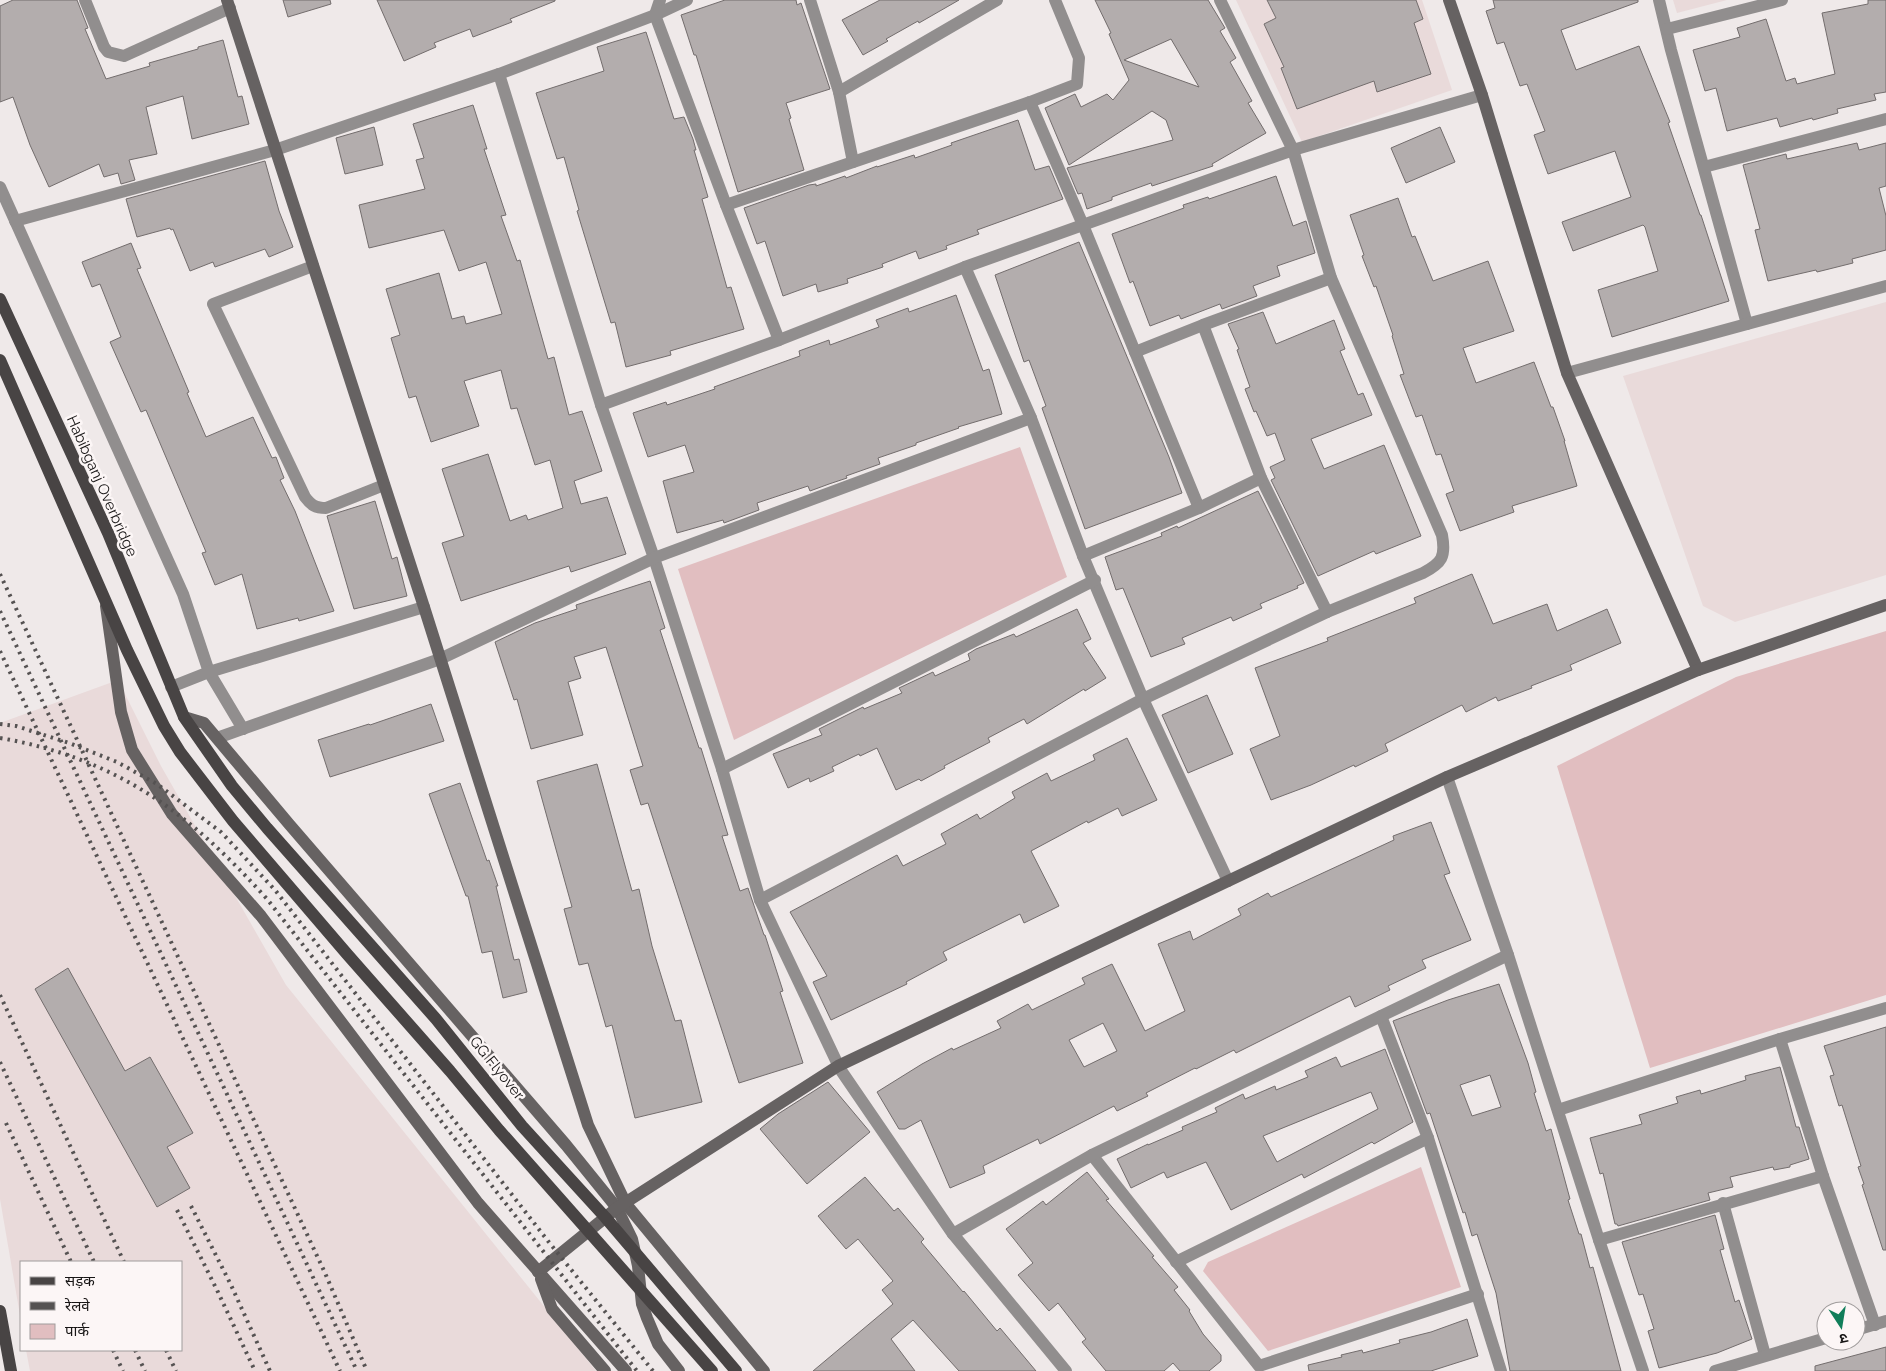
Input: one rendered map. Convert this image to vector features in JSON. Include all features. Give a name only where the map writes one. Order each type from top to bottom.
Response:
[{"type":"main road","name":"Habibganj Overbridge","points":[[0,300],[108,534],[184,717]]},
{"type":"main road","points":[[0,360],[137,672],[164,726],[180,752],[233,821],[505,1137],[712,1371]]},
{"type":"main road","name":"GG Flyover","points":[[184,717],[232,786],[267,828],[436,1019],[522,1126],[605,1217],[736,1371]]},
{"type":"main road","points":[[0,1311],[10,1371]]},
{"type":"street","points":[[85,0],[104,47],[108,52],[124,56],[228,4],[424,607],[588,1125],[621,1206],[632,1239],[646,1318],[658,1344],[679,1371]]},
{"type":"street","points":[[660,0],[655,15],[779,340]]},
{"type":"street","points":[[16,221],[276,150],[499,74],[655,15],[687,0]]},
{"type":"street","points":[[810,0],[839,92],[853,162]]},
{"type":"street","points":[[839,92],[996,0]]},
{"type":"street","points":[[726,205],[1030,102],[1077,84],[1079,58],[1055,0]]},
{"type":"street","points":[[760,900],[1143,699],[1327,612],[1434,568],[1443,557],[1442,535],[1331,278],[1293,150],[1220,0]]},
{"type":"street","points":[[1449,0],[1482,95],[1567,373],[1698,670]]},
{"type":"street","points":[[1659,0],[1747,324]]},
{"type":"street","points":[[1667,29],[1782,0]]},
{"type":"street","points":[[499,74],[601,405],[654,558],[722,768],[760,900],[838,1066],[953,1234],[1066,1371]]},
{"type":"street","points":[[601,405],[779,340],[965,267],[1293,150],[1482,95]]},
{"type":"street","points":[[1030,102],[1136,352],[1199,508]]},
{"type":"street","points":[[1704,167],[1886,119]]},
{"type":"street","points":[[0,187],[183,594],[209,672],[243,728]]},
{"type":"street","points":[[313,266],[213,304],[305,497],[311,505],[318,508],[326,508],[384,485]]},
{"type":"street","points":[[965,267],[1032,418],[1083,556],[1143,699],[1228,881]]},
{"type":"street","points":[[1136,352],[1331,278]]},
{"type":"street","points":[[1567,373],[1886,286]]},
{"type":"street","points":[[1203,325],[1261,478],[1327,612]]},
{"type":"street","points":[[217,738],[440,659],[654,558],[1032,418]]},
{"type":"street","points":[[1083,556],[1199,508],[1261,478]]},
{"type":"street","points":[[722,768],[1094,580]]},
{"type":"street","points":[[104,599],[120,712],[132,750],[172,814],[261,916],[478,1203],[626,1371]]},
{"type":"street","points":[[538,1272],[621,1206],[838,1066],[1447,777],[1698,670],[1886,605]]},
{"type":"street","points":[[171,687],[209,672],[424,607]]},
{"type":"street","points":[[184,717],[204,723],[566,1145],[764,1371]]},
{"type":"street","points":[[1447,777],[1508,955],[1643,1371]]},
{"type":"street","points":[[953,1234],[1092,1155],[1508,955]]},
{"type":"street","points":[[1558,1110],[1780,1039],[1886,1008]]},
{"type":"street","points":[[1381,1016],[1428,1138],[1501,1371]]},
{"type":"street","points":[[1780,1039],[1823,1176],[1880,1323],[1866,1327]]},
{"type":"street","points":[[1176,1262],[1428,1138]]},
{"type":"street","points":[[1092,1155],[1259,1366],[1478,1294]]},
{"type":"street","points":[[1599,1240],[1723,1203],[1823,1176]]},
{"type":"street","points":[[1723,1203],[1765,1355]]},
{"type":"street","points":[[538,1272],[552,1309],[605,1371]]},
{"type":"street","points":[[1716,1371],[1816,1341]]},
{"type":"shaded area","points":[[1236,0],[1422,0],[1452,90],[1302,142]]},
{"type":"shaded area","points":[[1673,0],[1727,0],[1677,13]]},
{"type":"shaded area","points":[[1886,302],[1886,575],[1735,622],[1703,606],[1623,376]]},
{"type":"shaded area","points":[[118,680],[161,766],[286,985],[596,1371],[30,1371],[26,1351],[182,1351],[182,1261],[20,1261],[20,1315],[0,1199],[0,723]]},
{"type":"green space","points":[[1020,447],[1067,577],[734,740],[678,569]]},
{"type":"green space","points":[[1886,631],[1886,995],[1650,1068],[1557,766],[1736,677]]},
{"type":"green space","points":[[1421,1167],[1461,1287],[1268,1351],[1203,1271],[1208,1262]]},
{"type":"building","points":[[13,0],[77,0],[88,28],[85,29],[106,79],[150,66],[149,63],[223,40],[238,97],[242,96],[249,124],[192,139],[183,96],[146,107],[157,154],[129,160],[135,180],[121,184],[118,173],[104,177],[99,164],[49,187],[30,145],[13,97],[0,102],[0,6]]},
{"type":"building","points":[[283,0],[330,0],[331,4],[288,17]]},
{"type":"building","points":[[377,0],[555,1],[510,19],[512,22],[473,37],[470,29],[434,43],[436,47],[404,61]]},
{"type":"building","points":[[725,0],[796,0],[797,5],[801,3],[830,89],[786,103],[804,170],[738,192],[696,55],[694,55],[681,15]]},
{"type":"building","points":[[880,0],[959,0],[886,39],[888,41],[863,55],[842,20]]},
{"type":"building","points":[[1095,0],[1208,0],[1225,28],[1220,31],[1236,58],[1230,62],[1252,101],[1248,103],[1266,133],[1212,164],[1213,166],[1152,186],[1151,183],[1112,197],[1112,200],[1087,209],[1082,193],[1078,194],[1067,168],[1173,140],[1166,120],[1152,111],[1069,165],[1045,108],[1075,94],[1081,107],[1107,94],[1113,100],[1129,80],[1109,34],[1111,33]],"holes":[[[1171,39],[1199,87],[1124,60]]]},
{"type":"building","points":[[1267,0],[1416,0],[1423,19],[1414,23],[1431,74],[1377,92],[1374,81],[1297,109],[1281,68],[1284,67],[1264,24],[1276,18]]},
{"type":"building","points":[[1493,0],[1638,0],[1638,2],[1561,30],[1576,70],[1639,46],[1670,122],[1668,123],[1729,301],[1612,337],[1598,290],[1658,271],[1645,227],[1643,225],[1573,251],[1562,222],[1631,197],[1615,151],[1548,174],[1534,135],[1545,131],[1527,84],[1520,86],[1504,42],[1497,44],[1486,11],[1495,8]]},
{"type":"building","points":[[1868,0],[1886,0],[1886,92],[1874,94],[1876,100],[1837,109],[1838,113],[1813,120],[1812,118],[1780,127],[1777,118],[1727,131],[1716,88],[1705,91],[1693,50],[1740,37],[1737,28],[1766,19],[1786,81],[1795,78],[1797,84],[1835,74],[1822,13],[1868,4]]},
{"type":"building","points":[[646,32],[674,119],[684,117],[693,139],[696,150],[694,150],[708,197],[702,199],[727,288],[731,287],[744,329],[670,351],[671,355],[626,367],[615,322],[611,323],[577,211],[579,210],[564,157],[557,159],[536,93],[604,71],[597,47]]},
{"type":"building","points":[[473,105],[487,149],[484,149],[506,215],[501,216],[517,261],[520,260],[548,359],[554,357],[569,415],[582,411],[602,471],[574,481],[581,504],[607,497],[626,554],[571,572],[569,566],[461,601],[442,543],[464,536],[442,469],[488,454],[510,521],[526,515],[528,520],[563,508],[550,460],[535,465],[517,408],[511,409],[501,370],[464,381],[479,426],[431,442],[416,396],[409,398],[391,338],[400,335],[386,289],[439,273],[452,319],[464,316],[466,324],[502,314],[486,262],[459,271],[444,230],[369,248],[359,205],[425,189],[416,160],[424,158],[413,124]]},
{"type":"building","points":[[1018,120],[1035,170],[1049,166],[1063,199],[977,230],[979,234],[946,246],[947,249],[919,259],[916,251],[882,264],[883,267],[847,279],[848,283],[818,292],[816,284],[783,296],[765,241],[757,244],[744,208],[809,185],[816,184],[816,186],[845,176],[846,178],[914,155],[915,158],[952,145],[951,143]]},
{"type":"building","points":[[374,127],[383,165],[345,174],[336,138]]},
{"type":"building","points":[[1440,127],[1455,162],[1406,183],[1391,148]]},
{"type":"building","points":[[1857,143],[1859,150],[1886,143],[1886,186],[1879,188],[1886,216],[1886,250],[1852,259],[1853,263],[1768,281],[1755,230],[1760,229],[1743,165],[1786,154],[1787,159]]},
{"type":"building","points":[[265,161],[279,211],[293,247],[269,257],[265,249],[215,267],[213,262],[190,271],[173,229],[171,230],[170,228],[137,237],[126,199]]},
{"type":"building","points":[[1276,176],[1293,226],[1306,221],[1315,253],[1277,266],[1280,276],[1253,286],[1257,296],[1222,309],[1220,304],[1181,319],[1179,315],[1150,326],[1133,281],[1130,283],[1112,234],[1184,208],[1183,205],[1208,197],[1209,199]]},
{"type":"building","points":[[1398,198],[1412,237],[1415,236],[1433,281],[1488,261],[1514,331],[1463,348],[1476,383],[1534,362],[1565,441],[1577,486],[1512,506],[1514,512],[1460,531],[1446,494],[1454,491],[1441,454],[1436,455],[1422,415],[1416,417],[1400,375],[1404,374],[1393,335],[1376,286],[1374,287],[1362,256],[1364,255],[1350,215]]},
{"type":"building","points":[[1079,242],[1169,457],[1182,493],[1085,529],[1042,408],[1046,406],[1029,360],[1024,362],[995,275]]},
{"type":"building","points":[[131,243],[141,268],[137,269],[206,437],[253,417],[272,458],[276,457],[284,478],[280,480],[295,511],[334,611],[299,621],[298,618],[257,629],[242,574],[215,585],[202,553],[206,552],[146,410],[141,412],[110,342],[121,337],[100,284],[92,287],[82,262]]},
{"type":"building","points":[[956,295],[983,371],[989,369],[1002,414],[958,427],[916,443],[916,445],[878,458],[880,464],[846,476],[847,478],[810,491],[808,486],[757,503],[759,510],[724,523],[723,520],[677,533],[663,481],[694,472],[685,445],[648,457],[633,413],[666,402],[667,405],[715,389],[714,387],[800,356],[799,351],[829,340],[830,345],[879,327],[876,320],[908,308],[909,312]]},
{"type":"building","points":[[1263,312],[1276,344],[1334,320],[1345,349],[1340,351],[1358,395],[1363,393],[1372,415],[1311,439],[1324,469],[1384,445],[1421,536],[1376,554],[1374,551],[1318,576],[1271,480],[1275,478],[1270,467],[1285,460],[1275,433],[1267,436],[1256,411],[1254,412],[1245,389],[1250,387],[1237,350],[1239,349],[1228,324]]},
{"type":"building","points":[[1258,491],[1304,583],[1297,586],[1298,588],[1260,604],[1262,608],[1233,621],[1231,617],[1182,638],[1185,644],[1151,657],[1123,588],[1116,590],[1105,557],[1162,536],[1161,533],[1177,526],[1178,528]]},
{"type":"building","points":[[375,501],[392,559],[397,557],[407,596],[354,609],[327,516]]},
{"type":"building","points":[[1472,574],[1493,624],[1547,604],[1557,631],[1607,609],[1621,643],[1570,665],[1572,670],[1531,686],[1532,688],[1498,701],[1496,697],[1466,712],[1462,705],[1385,744],[1388,751],[1355,767],[1354,765],[1311,785],[1271,800],[1250,749],[1280,736],[1255,668],[1328,641],[1327,638],[1416,603],[1414,598]]},
{"type":"building","points":[[650,581],[665,628],[660,630],[699,748],[701,748],[728,835],[722,836],[740,891],[748,888],[765,935],[783,991],[780,992],[803,1063],[739,1083],[648,803],[641,805],[630,770],[643,766],[606,647],[574,657],[581,678],[568,682],[583,735],[531,749],[517,699],[514,700],[495,642],[535,623],[577,609],[576,605]]},
{"type":"building","points":[[1077,609],[1091,639],[1083,643],[1106,678],[1085,691],[1084,689],[1027,724],[1024,719],[988,738],[990,742],[944,766],[945,768],[921,781],[919,779],[896,790],[877,748],[832,767],[834,771],[810,782],[809,778],[788,788],[773,754],[822,735],[819,729],[863,707],[864,709],[902,693],[899,688],[933,672],[935,676],[970,660],[968,654],[976,649],[1014,634],[1016,637]]},
{"type":"building","points":[[1207,695],[1233,754],[1188,773],[1162,715]]},
{"type":"building","points":[[431,704],[444,741],[330,777],[318,740]]},
{"type":"building","points":[[1127,738],[1157,800],[1122,816],[1118,808],[1088,823],[1087,821],[1031,851],[1059,906],[1024,923],[1020,914],[943,952],[947,960],[906,982],[907,984],[831,1020],[813,982],[827,976],[790,912],[897,855],[903,866],[946,844],[941,834],[977,814],[980,819],[1015,798],[1012,792],[1047,773],[1051,781],[1095,760],[1093,755]]},
{"type":"building","points":[[597,764],[632,891],[639,889],[652,946],[675,1021],[681,1020],[702,1102],[635,1118],[612,1025],[606,1027],[588,963],[579,965],[564,909],[572,907],[537,781]]},
{"type":"building","points":[[460,783],[487,861],[489,860],[498,886],[496,886],[514,960],[519,959],[527,992],[503,998],[492,951],[482,953],[468,896],[466,896],[429,794]]},
{"type":"building","points":[[1431,822],[1450,873],[1444,875],[1471,940],[1422,960],[1426,968],[1388,986],[1390,990],[1355,1007],[1350,996],[1236,1053],[1234,1050],[1195,1068],[1146,1093],[1148,1096],[1117,1111],[1114,1106],[1040,1144],[1038,1139],[983,1166],[985,1173],[950,1188],[921,1120],[905,1129],[899,1129],[877,1092],[952,1048],[953,1050],[1001,1028],[997,1021],[1028,1004],[1032,1010],[1085,984],[1082,978],[1112,964],[1145,1031],[1185,1011],[1158,944],[1190,931],[1193,940],[1241,915],[1238,909],[1268,893],[1271,897],[1394,840],[1393,836]],"holes":[[[1103,1023],[1117,1051],[1084,1067],[1069,1040]]]},
{"type":"building","points":[[68,968],[125,1071],[150,1057],[193,1133],[167,1147],[190,1188],[157,1207],[35,989]]},
{"type":"building","points":[[1499,984],[1528,1063],[1536,1092],[1534,1093],[1546,1131],[1551,1129],[1570,1199],[1568,1200],[1579,1234],[1581,1234],[1590,1268],[1593,1267],[1621,1371],[1510,1371],[1496,1293],[1477,1234],[1472,1236],[1430,1113],[1427,1114],[1393,1021],[1448,1000]],"holes":[[[1490,1075],[1501,1107],[1472,1116],[1460,1085]]]},
{"type":"building","points":[[1886,1027],[1886,1250],[1883,1250],[1862,1185],[1864,1184],[1858,1167],[1861,1166],[1842,1105],[1839,1106],[1830,1076],[1834,1075],[1824,1046]]},
{"type":"building","points":[[1385,1049],[1413,1122],[1374,1144],[1372,1142],[1304,1178],[1302,1174],[1231,1210],[1206,1162],[1167,1178],[1164,1172],[1131,1188],[1117,1159],[1183,1130],[1182,1127],[1217,1112],[1215,1108],[1243,1094],[1245,1099],[1275,1086],[1276,1090],[1308,1077],[1305,1071],[1336,1057],[1341,1067]],"holes":[[[1371,1092],[1378,1109],[1277,1162],[1263,1136]]]},
{"type":"building","points":[[1780,1067],[1796,1127],[1799,1127],[1809,1159],[1790,1165],[1790,1167],[1774,1170],[1773,1167],[1730,1177],[1733,1187],[1708,1193],[1710,1200],[1618,1226],[1615,1224],[1603,1173],[1600,1174],[1590,1138],[1642,1124],[1639,1115],[1678,1103],[1676,1097],[1700,1090],[1701,1094],[1746,1080],[1745,1076]]},
{"type":"building","points":[[828,1082],[870,1132],[807,1184],[760,1129],[778,1114]]},
{"type":"building","points":[[1087,1172],[1109,1199],[1106,1200],[1178,1287],[1174,1290],[1190,1310],[1203,1334],[1221,1355],[1221,1361],[1209,1371],[1180,1371],[1173,1363],[1164,1371],[1106,1371],[1082,1342],[1086,1339],[1058,1303],[1049,1311],[1018,1275],[1033,1263],[1006,1229],[1043,1201],[1046,1205]]},
{"type":"building","points":[[865,1177],[894,1211],[898,1208],[924,1239],[921,1242],[963,1292],[997,1331],[1000,1328],[1036,1371],[959,1371],[913,1320],[891,1339],[915,1371],[813,1371],[893,1304],[882,1290],[893,1281],[858,1239],[846,1249],[818,1216]]},
{"type":"building","points":[[1715,1215],[1724,1249],[1720,1250],[1735,1302],[1739,1300],[1752,1339],[1717,1353],[1659,1368],[1648,1331],[1654,1329],[1643,1294],[1639,1295],[1622,1242]]},
{"type":"building","points":[[1467,1319],[1478,1356],[1431,1371],[1309,1371],[1308,1365],[1342,1357],[1341,1355],[1362,1350],[1363,1353],[1400,1343],[1399,1340],[1431,1332]]},
{"type":"building","points":[[1886,1347],[1886,1371],[1815,1371],[1815,1366]]},
{"type":"railway","points":[[0,574],[325,1273],[367,1371]]},
{"type":"railway","points":[[0,611],[357,1371]]},
{"type":"railway","points":[[0,651],[340,1371]]},
{"type":"railway","points":[[0,724],[16,726],[69,743],[117,762],[157,784],[221,832],[275,890],[548,1241],[653,1371]]},
{"type":"railway","points":[[0,738],[42,747],[80,759],[115,775],[148,794],[179,816],[209,840],[238,868],[267,899],[637,1371]]},
{"type":"railway","points":[[0,995],[124,1261]]},
{"type":"railway","points":[[0,1062],[94,1261]]},
{"type":"railway","points":[[6,1123],[71,1261]]},
{"type":"railway","points":[[191,1206],[231,1285],[270,1371]]},
{"type":"railway","points":[[177,1210],[255,1371]]},
{"type":"railway","points":[[113,1351],[123,1371]]},
{"type":"railway","points":[[135,1351],[145,1371]]},
{"type":"railway","points":[[166,1351],[176,1371]]}]
